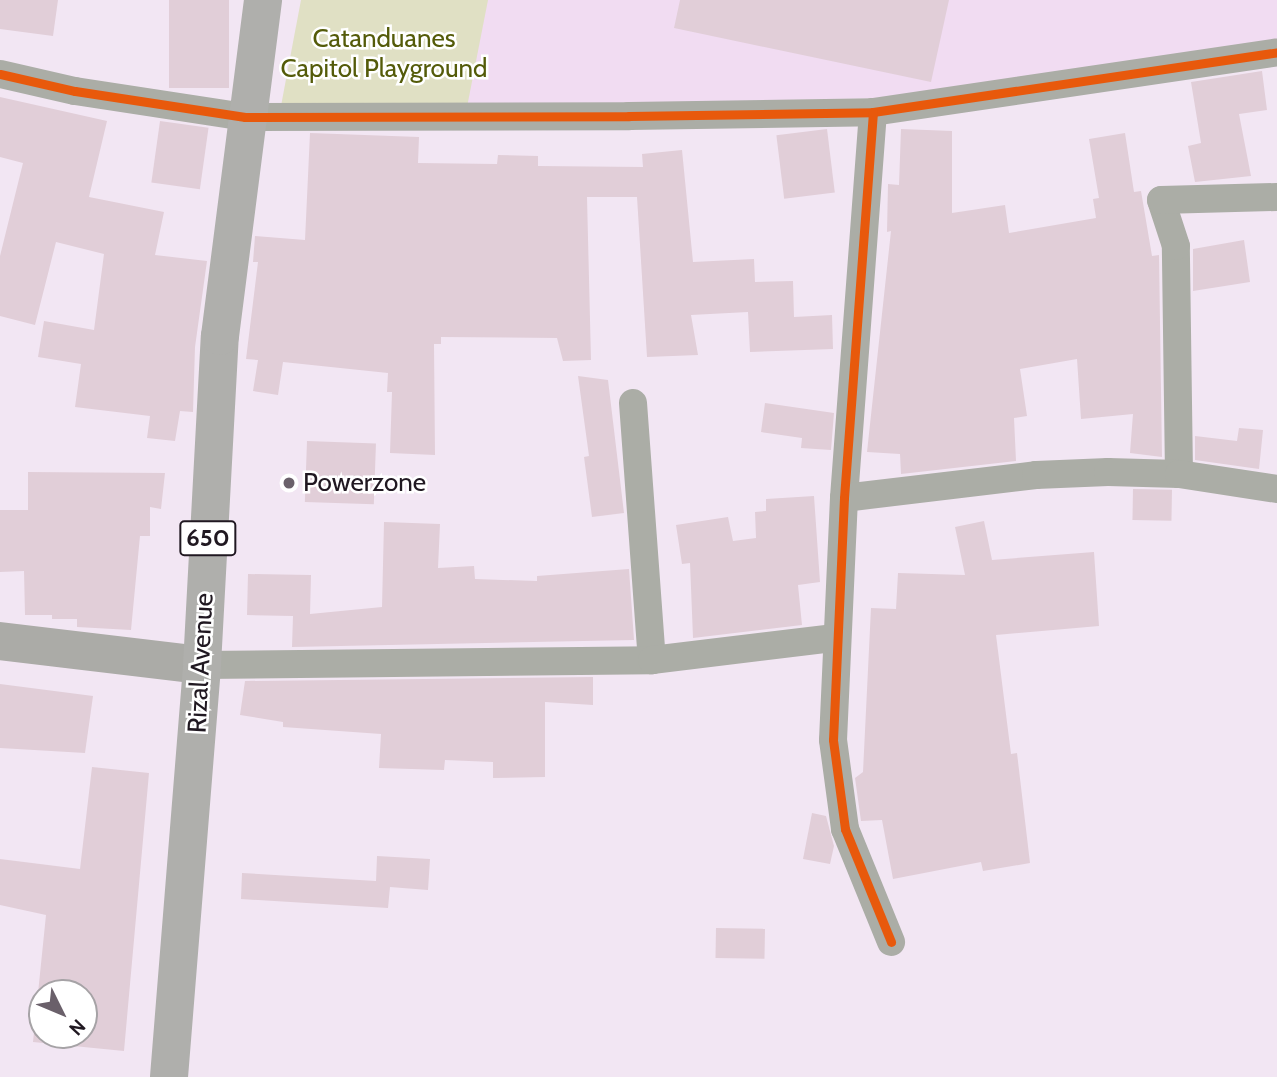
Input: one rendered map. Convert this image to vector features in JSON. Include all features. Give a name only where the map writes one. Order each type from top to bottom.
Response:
[{"type":"main road","name":"Rizal Avenue","points":[[169,1077],[202,665],[220,336],[245,117],[263,0]]},
{"type":"street","points":[[0,74],[75,91],[245,117],[873,112],[1277,52]]},
{"type":"street","points":[[873,112],[835,638],[836,786],[845,830],[891,942]]},
{"type":"street","points":[[1179,474],[1177,246],[1161,200],[1277,197]]},
{"type":"street","points":[[633,403],[652,660]]},
{"type":"street","points":[[844,498],[1036,475],[1179,474],[1277,489]]},
{"type":"street","points":[[0,641],[202,665],[652,660],[835,638]]},
{"type":"shaded area","points":[[301,0],[1277,0],[1277,41],[877,98],[467,107]]},
{"type":"green space","name":"Catanduanes Capitol Playground","points":[[301,0],[488,0],[467,107],[281,106]]},
{"type":"building","points":[[0,0],[58,0],[53,36],[0,29]]},
{"type":"building","points":[[169,0],[229,0],[229,88],[169,88]]},
{"type":"building","points":[[680,0],[949,0],[931,82],[674,28]]},
{"type":"building","points":[[1262,71],[1267,110],[1239,114],[1251,176],[1195,182],[1188,146],[1201,143],[1191,82]]},
{"type":"building","points":[[0,97],[107,121],[89,197],[164,212],[155,255],[207,261],[195,347],[193,412],[180,411],[175,441],[147,438],[150,416],[75,407],[81,364],[38,357],[44,321],[94,330],[104,254],[56,242],[35,325],[0,316],[0,256],[23,163],[0,157]]},
{"type":"building","points":[[160,121],[209,128],[200,189],[151,182]]},
{"type":"building","points":[[827,129],[835,193],[784,199],[776,135]]},
{"type":"building","points":[[901,129],[952,131],[952,213],[1005,205],[1009,233],[1096,218],[1093,199],[1099,198],[1089,139],[1125,133],[1134,192],[1141,191],[1152,256],[1159,255],[1162,457],[1130,453],[1133,414],[1081,419],[1077,359],[1020,369],[1027,416],[1014,418],[1016,461],[901,474],[900,454],[867,452],[891,231],[887,232],[888,184],[899,185]]},
{"type":"building","points":[[310,133],[419,137],[418,163],[497,164],[498,155],[538,156],[538,166],[643,167],[642,154],[682,150],[693,262],[754,259],[755,282],[793,281],[794,317],[832,315],[833,349],[750,352],[748,312],[691,315],[698,355],[647,357],[637,197],[587,197],[591,360],[563,361],[557,338],[441,337],[441,344],[434,344],[435,455],[390,453],[392,392],[387,392],[388,373],[283,362],[278,395],[253,391],[258,360],[246,359],[258,262],[253,262],[255,236],[305,240]]},
{"type":"building","points":[[1244,240],[1250,282],[1193,291],[1193,249]]},
{"type":"building","points":[[578,376],[608,380],[624,513],[592,517],[584,457],[589,456]]},
{"type":"building","points":[[765,403],[834,413],[831,450],[801,448],[802,438],[761,432]]},
{"type":"building","points":[[1239,428],[1263,430],[1259,469],[1195,460],[1195,436],[1237,441]]},
{"type":"building","points":[[307,441],[376,443],[374,504],[305,502]]},
{"type":"building","points":[[28,472],[165,473],[161,509],[150,507],[150,536],[140,536],[131,630],[77,627],[77,619],[25,615],[24,571],[0,572],[0,510],[28,510]]},
{"type":"building","points":[[1133,489],[1172,490],[1171,521],[1132,520]]},
{"type":"building","points":[[814,496],[820,582],[798,585],[802,625],[693,638],[690,563],[682,564],[676,525],[728,517],[733,541],[756,538],[755,512],[766,511],[766,499]]},
{"type":"building","points":[[984,521],[992,560],[1094,552],[1099,626],[996,635],[1011,754],[1017,753],[1030,863],[983,871],[981,862],[893,879],[882,820],[861,821],[855,778],[863,772],[871,608],[896,609],[898,573],[965,575],[955,527]]},
{"type":"building","points":[[384,522],[440,524],[438,568],[474,566],[475,579],[537,581],[537,576],[629,569],[634,640],[292,647],[293,616],[247,615],[248,574],[311,575],[310,614],[382,607]]},
{"type":"building","points":[[593,677],[593,705],[545,702],[545,777],[493,778],[493,762],[445,760],[444,770],[379,768],[381,734],[283,727],[283,722],[240,715],[245,681]]},
{"type":"building","points":[[0,684],[93,696],[85,753],[0,748]]},
{"type":"building","points":[[92,767],[149,773],[124,1051],[98,1048],[98,979],[39,979],[46,915],[0,905],[0,859],[80,869]]},
{"type":"building","points":[[812,813],[826,816],[834,846],[830,864],[803,859]]},
{"type":"building","points":[[377,856],[430,859],[428,890],[390,887],[388,908],[241,899],[242,873],[376,881]]},
{"type":"building","points":[[716,928],[765,929],[764,959],[715,958]]},
{"type":"cycle path","points":[[0,74],[75,91],[245,117],[873,112],[1277,52]]},
{"type":"cycle path","points":[[873,112],[844,498],[833,740],[845,829],[891,942]]},
{"type":"place","name":"Powerzone","points":[[289,483]]}]
